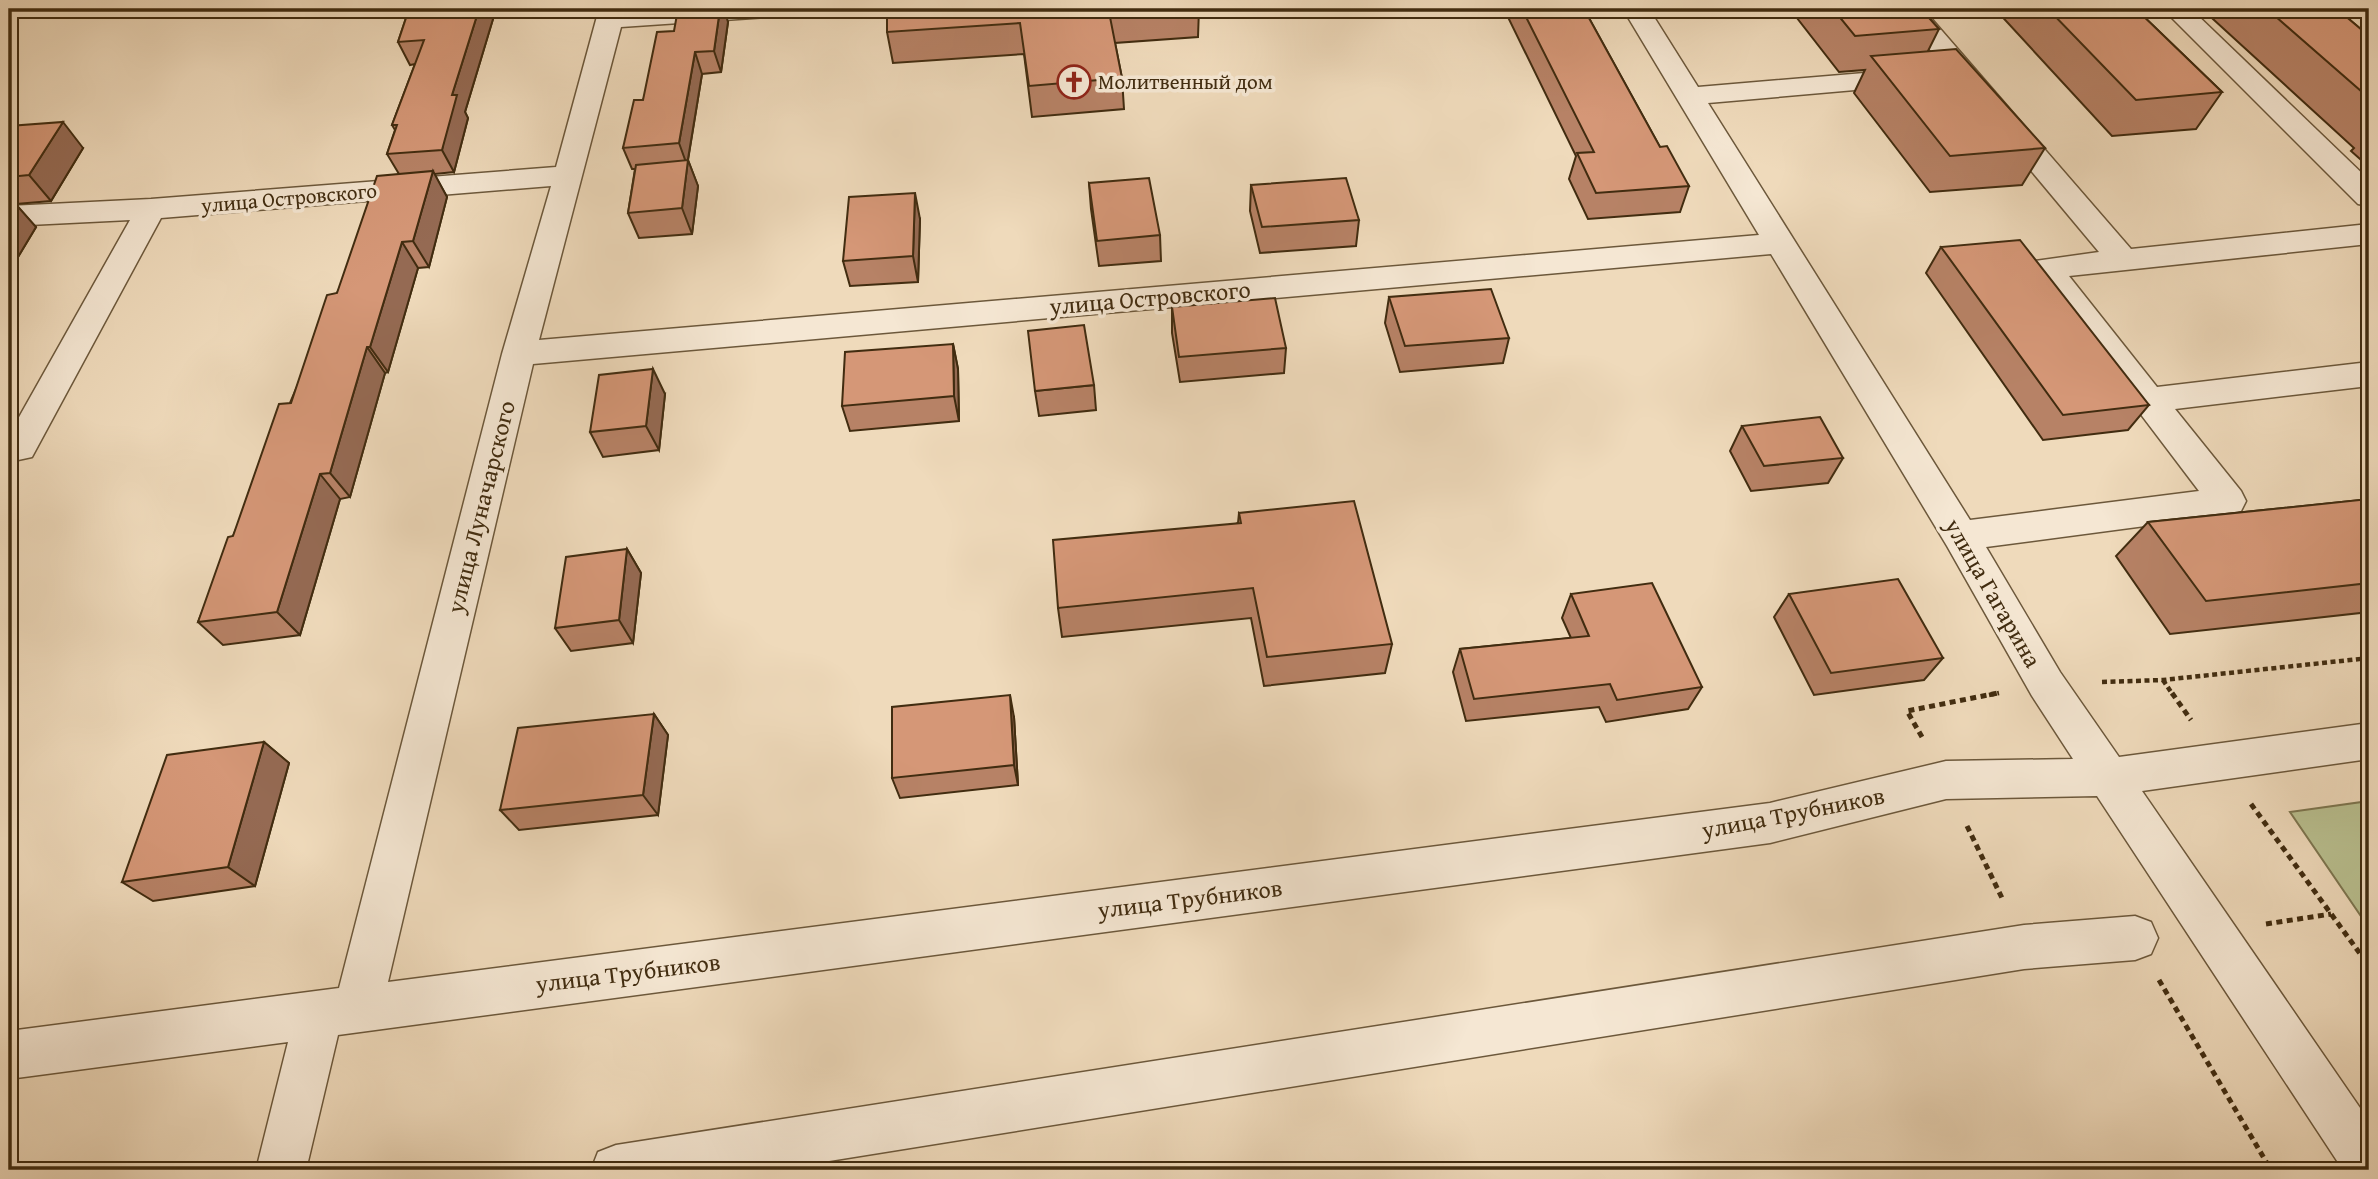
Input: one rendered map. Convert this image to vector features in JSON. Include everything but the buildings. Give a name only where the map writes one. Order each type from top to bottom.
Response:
[{"type":"street","points":[[611,14],[769,9]]},
{"type":"street","name":"улица Гагарина","points":[[1636,9],[1960,536],[2046,684],[2369,1165]]},
{"type":"street","points":[[1909,9],[2123,260]]},
{"type":"street","points":[[2176,9],[2369,197]]},
{"type":"street","name":"улица Луначарского","points":[[281,1170],[338,1011],[611,14]]},
{"type":"street","points":[[1690,96],[1963,72]]},
{"type":"street","name":"улица Островского","points":[[9,216],[150,209],[569,175]]},
{"type":"street","points":[[14,449],[150,209]]},
{"type":"street","points":[[1960,536],[2228,500],[2046,268],[2369,234]]},
{"type":"street","name":"улица Островского","points":[[519,354],[1781,243]]},
{"type":"street","points":[[2147,400],[2369,374]]},
{"type":"street","name":"улица Трубников","points":[[9,1055],[1770,822],[1946,780],[2109,777],[2369,741]]},
{"type":"street","points":[[616,1170],[2011,949],[2135,938]]},
{"type":"path","points":[[2163,680],[2369,658]]},
{"type":"path","points":[[2331,914],[2369,965]]},
{"type":"path","points":[[2135,938],[2271,1170]]},
{"type":"green space","points":[[2369,801],[2369,928],[2290,812]]},
{"type":"place","name":"Молитвенный дом","points":[[1074,82]]}]
